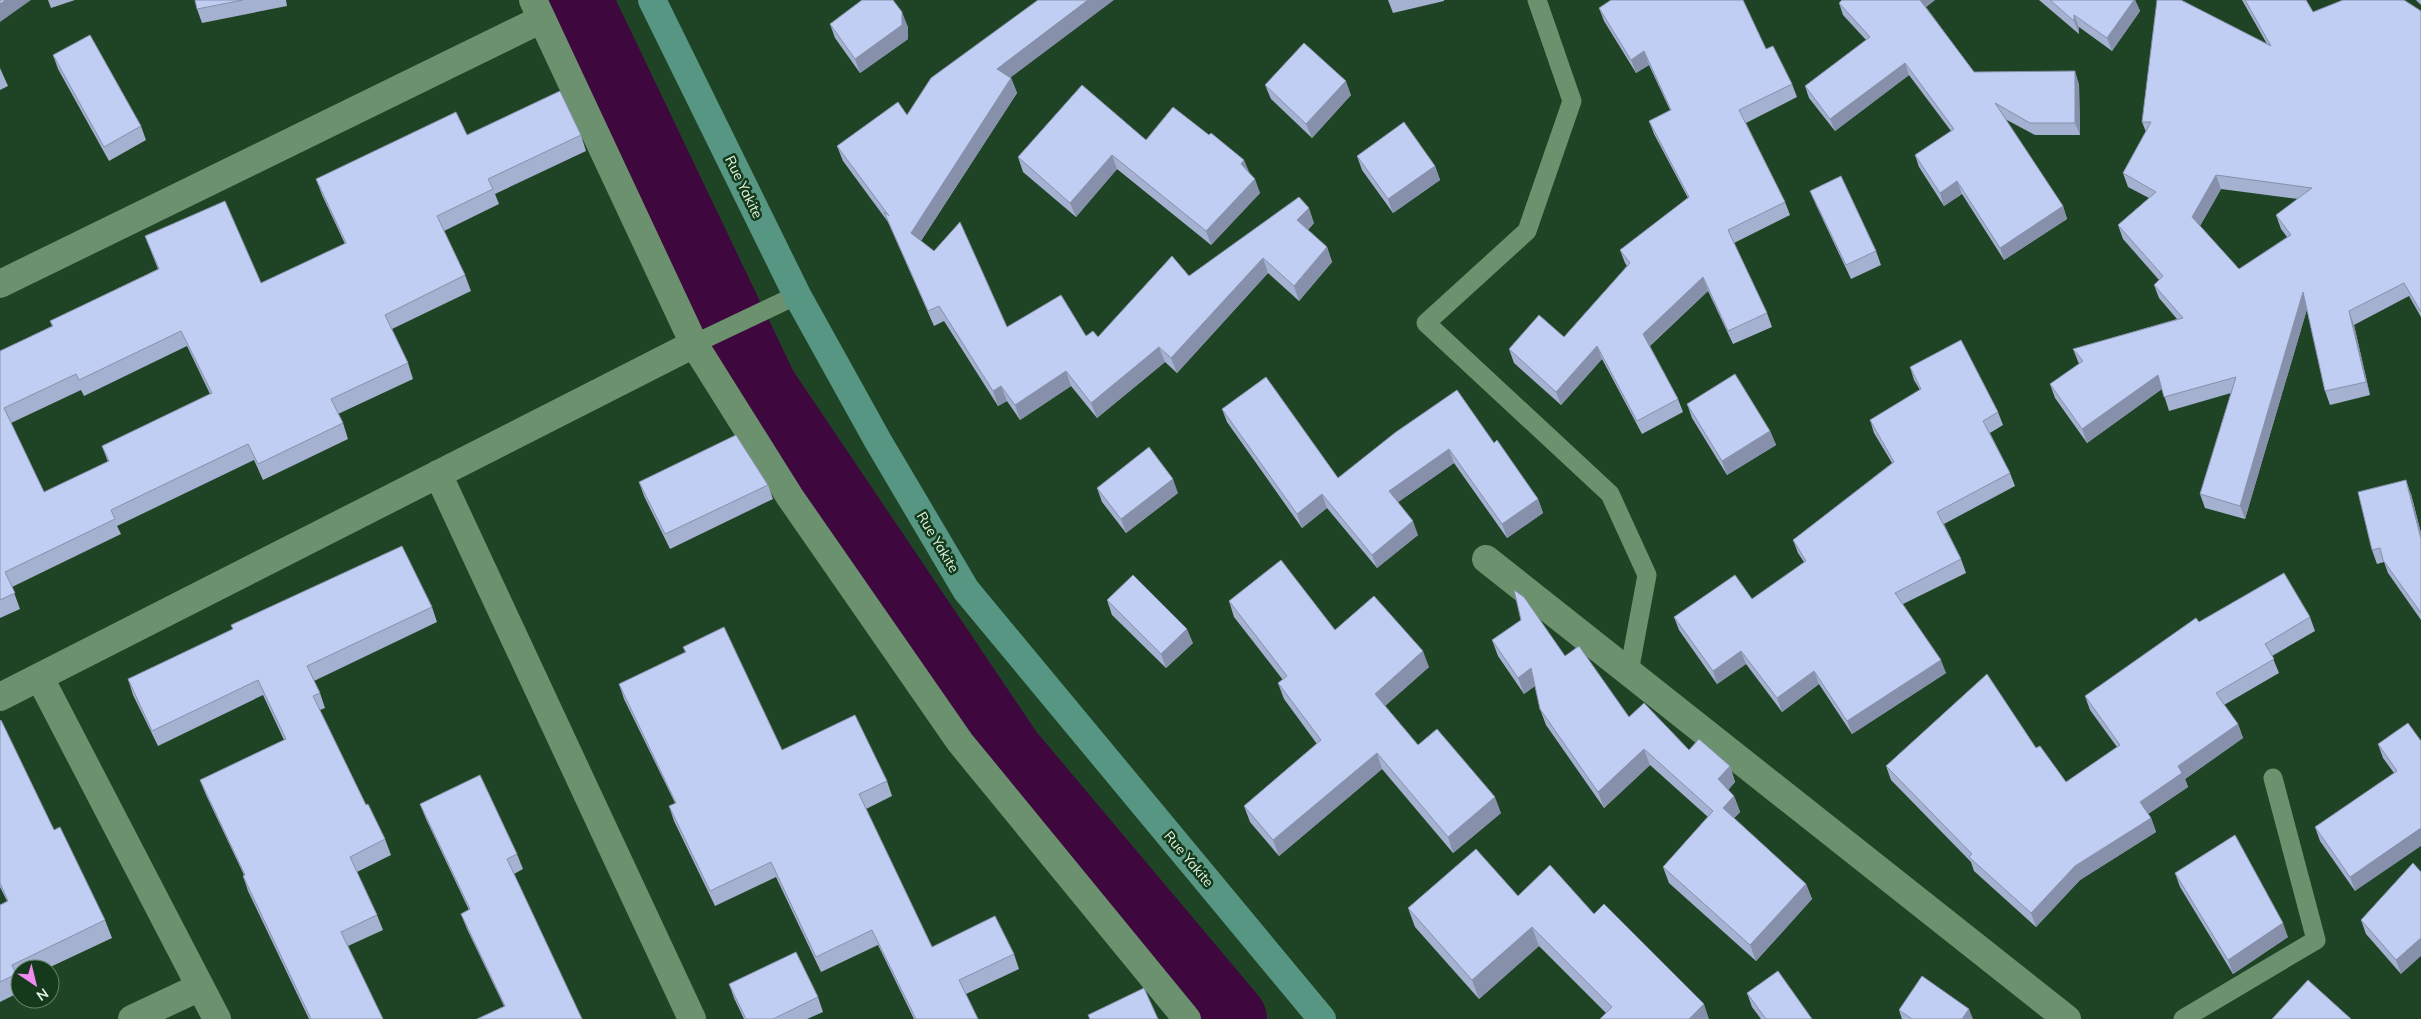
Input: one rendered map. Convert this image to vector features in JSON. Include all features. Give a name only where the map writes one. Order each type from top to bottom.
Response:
[{"type":"main road","name":"Rue Yakite","points":[[652,0],[797,295],[878,441],[966,590],[1322,1019]]},
{"type":"street","points":[[0,284],[538,10],[706,338],[790,497],[960,742],[1188,1019]]},
{"type":"street","points":[[0,697],[706,338]]},
{"type":"street","points":[[438,474],[692,1019]]},
{"type":"street","points":[[1486,559],[2067,1019]]},
{"type":"street","points":[[40,678],[217,1019]]},
{"type":"street","points":[[132,1019],[200,986]]},
{"type":"lane","points":[[1537,0],[1572,101],[1527,231],[1426,323],[1610,494],[1646,575],[1629,672]]},
{"type":"lane","points":[[706,338],[797,295]]},
{"type":"lane","points":[[2183,1019],[2316,940],[2273,778]]},
{"type":"building","points":[[195,0],[243,0],[197,9]]},
{"type":"building","points":[[862,0],[893,0],[902,12],[902,25],[855,59],[830,24]]},
{"type":"building","points":[[1038,0],[1088,0],[997,69],[1011,78],[911,233],[934,251],[960,222],[1007,327],[1061,295],[1086,336],[1093,331],[1098,337],[1172,256],[1189,276],[1299,197],[1309,208],[1297,220],[1327,247],[1294,286],[1263,258],[1171,358],[1159,347],[1091,403],[1066,371],[1015,405],[1001,386],[993,391],[939,306],[928,311],[884,212],[889,216],[837,146],[898,102],[907,115],[931,78]]},
{"type":"building","points":[[1611,0],[1743,0],[1766,49],[1773,46],[1792,84],[1739,110],[1785,202],[1728,230],[1767,313],[1728,331],[1703,277],[1643,334],[1678,399],[1637,421],[1597,346],[1556,392],[1509,349],[1539,315],[1564,337],[1630,263],[1620,250],[1689,197],[1649,121],[1671,110],[1644,51],[1631,60],[1599,8]]},
{"type":"building","points":[[1842,0],[1920,0],[1974,72],[2075,71],[2075,123],[2030,123],[1995,103],[2063,206],[2000,248],[1957,181],[1940,193],[1915,155],[1954,129],[1905,63],[1830,119],[1805,86],[1870,37],[1839,3]]},
{"type":"building","points":[[2050,0],[2134,0],[2107,38],[2074,15],[2074,21]]},
{"type":"building","points":[[2157,0],[2181,0],[2271,46],[2245,0],[2306,0],[2313,12],[2343,0],[2404,0],[2421,11],[2421,312],[2404,283],[2349,311],[2366,382],[2325,391],[2303,292],[2240,506],[2200,494],[2236,377],[2164,397],[2158,375],[2082,429],[2050,384],[2083,361],[2073,349],[2183,318],[2154,285],[2163,276],[2118,225],[2156,192],[2123,173],[2151,122],[2142,122]],"holes":[[[2216,175],[2312,188],[2276,215],[2291,235],[2239,269],[2192,217]]]},
{"type":"building","points":[[90,35],[141,126],[104,147],[53,55]]},
{"type":"building","points":[[1304,43],[1346,81],[1306,124],[1265,85]]},
{"type":"building","points":[[1082,85],[1146,140],[1173,107],[1209,135],[1211,133],[1244,160],[1241,164],[1255,179],[1206,231],[1112,155],[1070,203],[1018,157]]},
{"type":"building","points":[[560,91],[581,135],[488,179],[493,189],[437,216],[465,275],[385,315],[408,363],[331,399],[343,423],[258,464],[248,444],[111,510],[115,519],[5,572],[15,593],[0,600],[0,351],[53,326],[50,321],[159,269],[145,236],[225,201],[261,283],[346,243],[316,179],[456,112],[467,135]],"holes":[[[181,331],[212,393],[102,446],[109,461],[44,492],[4,408],[76,374],[79,380]]]},
{"type":"building","points":[[1404,122],[1435,166],[1388,199],[1357,156]]},
{"type":"building","points":[[1841,176],[1876,251],[1846,265],[1810,191]]},
{"type":"building","points":[[1961,340],[1998,412],[1983,421],[2010,473],[1937,512],[1961,559],[1895,593],[1941,660],[1847,721],[1814,671],[1777,698],[1741,651],[1713,671],[1674,617],[1735,575],[1752,599],[1806,561],[1793,540],[1894,462],[1870,420],[1921,389],[1910,367]]},
{"type":"building","points":[[1735,374],[1770,431],[1722,461],[1687,404]]},
{"type":"building","points":[[1266,377],[1338,478],[1396,432],[1457,390],[1494,443],[1497,440],[1538,499],[1502,524],[1449,449],[1389,491],[1413,521],[1372,555],[1322,494],[1297,514],[1222,409]]},
{"type":"building","points":[[736,435],[768,485],[665,534],[639,482]]},
{"type":"building","points":[[1149,447],[1173,479],[1121,519],[1097,488]]},
{"type":"building","points":[[2406,480],[2421,539],[2421,613],[2383,560],[2380,548],[2372,550],[2358,492]]},
{"type":"building","points":[[402,546],[432,607],[307,666],[320,693],[313,696],[366,805],[368,804],[385,839],[350,857],[377,915],[341,932],[383,1019],[311,1019],[200,780],[286,739],[258,680],[152,731],[128,679],[233,629],[231,625]]},
{"type":"building","points":[[1281,560],[1335,630],[1374,596],[1423,651],[1375,694],[1418,745],[1437,729],[1495,797],[1448,837],[1377,753],[1273,840],[1244,806],[1321,740],[1278,683],[1287,676],[1229,601]]},
{"type":"building","points":[[2284,573],[2310,617],[2265,644],[2274,659],[2216,693],[2238,724],[2178,766],[2182,773],[2140,802],[2151,818],[2075,866],[2031,913],[1969,857],[1972,854],[1886,766],[1987,674],[2036,748],[2040,746],[2066,782],[2120,745],[2085,696],[2196,618],[2199,622]]},
{"type":"building","points":[[1133,575],[1187,629],[1161,654],[1107,600]]},
{"type":"building","points":[[1514,590],[1524,597],[1565,656],[1579,646],[1629,717],[1644,703],[1689,750],[1699,739],[1730,766],[1718,779],[1734,796],[1723,808],[1806,884],[1750,945],[1663,867],[1713,811],[1644,749],[1598,792],[1540,709],[1531,668],[1518,678],[1492,640],[1521,620]]},
{"type":"building","points":[[724,627],[782,750],[855,715],[887,781],[859,794],[932,947],[995,916],[1014,954],[959,980],[978,1019],[916,1019],[872,930],[816,957],[771,862],[710,891],[669,806],[676,803],[619,684],[686,652],[683,647]]},
{"type":"building","points":[[0,721],[54,830],[60,827],[105,920],[24,959],[10,959],[10,977],[0,982],[0,905],[8,901],[0,883]]},
{"type":"building","points":[[2408,723],[2421,741],[2421,828],[2350,877],[2315,827],[2397,771],[2378,744]]},
{"type":"building","points":[[480,775],[517,854],[507,859],[582,1019],[477,1019],[505,1006],[461,914],[470,909],[420,804]]},
{"type":"building","points":[[2235,835],[2283,923],[2228,960],[2175,873]]},
{"type":"building","points":[[1476,849],[1518,896],[1550,865],[1594,914],[1604,904],[1704,1004],[1689,1019],[1600,1019],[1612,1007],[1532,927],[1472,980],[1408,908]]},
{"type":"building","points":[[2413,863],[2421,872],[2421,938],[2396,960],[2361,920]]},
{"type":"building","points":[[796,952],[818,997],[773,1019],[746,1019],[729,984]]},
{"type":"building","points":[[1778,971],[1812,1019],[1766,1019],[1747,993]]},
{"type":"building","points":[[1922,976],[1969,1009],[1962,1019],[1912,1019],[1899,1010]]},
{"type":"building","points":[[2308,980],[2351,1019],[2272,1019]]},
{"type":"building","points":[[1144,988],[1158,1019],[1090,1019],[1088,1015]]},
{"type":"waterway","points":[[576,0],[762,389],[1008,754],[1231,1019]]}]
